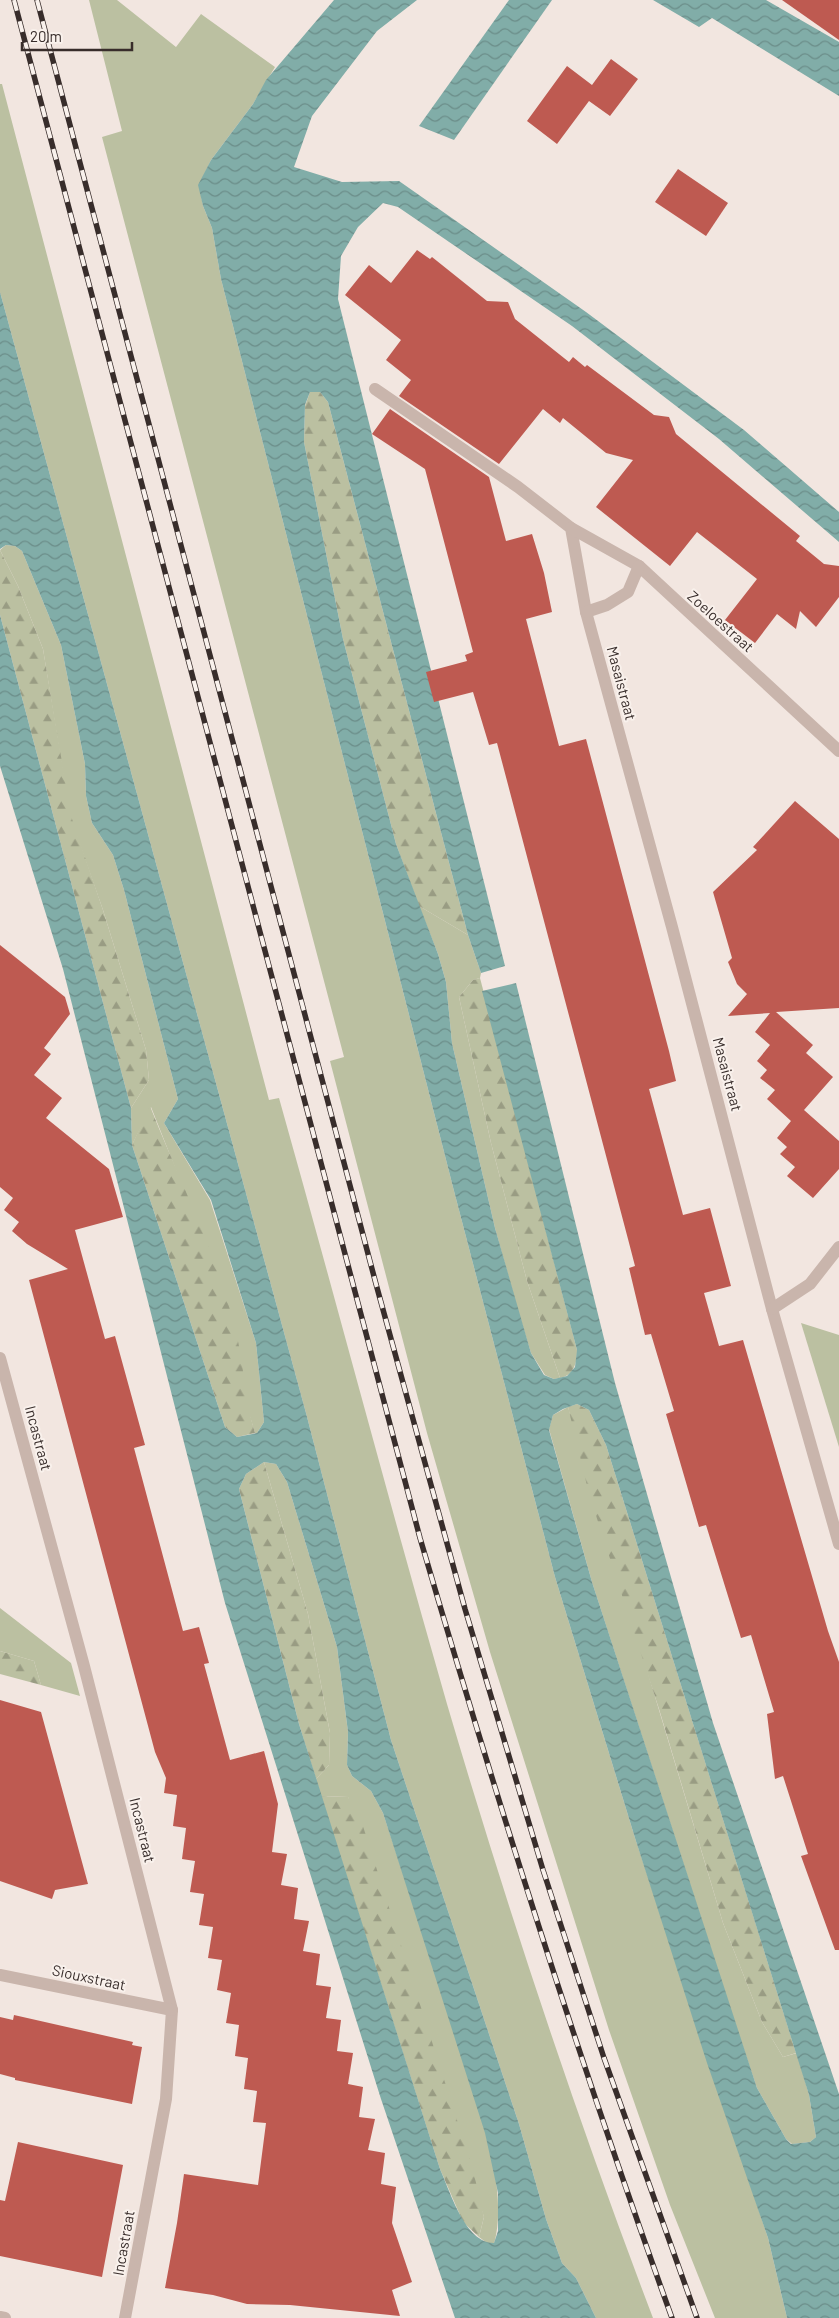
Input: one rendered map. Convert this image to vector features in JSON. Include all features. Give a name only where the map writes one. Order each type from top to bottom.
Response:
[{"type":"street","points":[[375,389],[518,487],[571,528]]},
{"type":"street","name":"Zoeloestraat","points":[[571,528],[639,566],[839,751]]},
{"type":"street","name":"Masaistraat","points":[[571,528],[586,612],[672,927],[772,1309],[839,1544]]},
{"type":"street","points":[[586,612],[607,605],[628,592],[639,566]]},
{"type":"street","points":[[772,1309],[810,1284],[839,1248]]},
{"type":"street","name":"Incastraat","points":[[0,1358],[84,1666],[172,2010],[166,2099],[126,2318]]},
{"type":"street","name":"Siouxstraat","points":[[0,1975],[172,2010]]},
{"type":"street","points":[[0,2317],[5,2318]]},
{"type":"green space","points":[[89,0],[117,0],[176,47],[201,14],[275,67],[253,104],[211,160],[199,185],[203,206],[212,228],[221,279],[454,1191],[555,1577],[635,1838],[768,2238],[787,2318],[715,2318],[670,2205],[609,2030],[490,1652],[427,1433],[330,1061],[344,1057],[102,137],[122,131]]},
{"type":"green space","points":[[0,84],[2,84],[269,1100],[279,1098],[425,1629],[494,1859],[570,2090],[653,2318],[596,2318],[576,2278],[562,2263],[546,2219],[519,2124],[391,1740],[306,1413],[0,292]]},
{"type":"green space","points":[[310,392],[320,392],[328,402],[468,935],[419,906],[396,844],[343,639],[304,442],[305,406]]},
{"type":"green space","points":[[6,545],[15,546],[22,551],[61,645],[85,764],[86,796],[92,823],[113,855],[124,890],[178,1099],[164,1123],[210,1200],[256,1343],[264,1422],[257,1433],[255,1433],[176,1170],[151,1107],[132,1145],[131,1108],[149,1080],[146,1050],[103,910],[70,816],[43,649],[18,586],[0,550]]},
{"type":"green space","points":[[0,550],[18,586],[43,649],[71,816],[103,910],[146,1050],[149,1080],[131,1108],[0,615]]},
{"type":"green space","points":[[419,906],[468,935],[481,973],[480,978],[473,980],[459,997],[491,1143],[527,1281],[560,1378],[554,1379],[545,1375],[531,1353],[517,1307],[495,1228],[452,1043],[446,982],[438,954]]},
{"type":"green space","points":[[480,978],[577,1350],[574,1368],[569,1374],[560,1378],[527,1281],[491,1143],[459,997],[473,980]]},
{"type":"green space","points":[[150,1106],[206,1241],[226,1296],[240,1351],[248,1406],[255,1433],[237,1437],[225,1427],[132,1145]]},
{"type":"green space","points":[[801,1323],[839,1335],[839,1447]]},
{"type":"green space","points":[[577,1404],[589,1410],[606,1445],[796,2053],[783,2057],[762,2022],[723,1923],[659,1709],[589,1494],[568,1407]]},
{"type":"green space","points":[[568,1407],[723,1923],[762,2022],[783,2057],[797,2053],[809,2095],[816,2137],[810,2142],[792,2144],[786,2139],[757,2088],[733,2017],[592,1582],[549,1429],[553,1415]]},
{"type":"green space","points":[[264,1462],[276,1464],[287,1482],[337,1647],[348,1732],[347,1765],[352,1776],[371,1791],[383,1813],[479,2108],[494,2165],[498,2219],[494,2244],[487,2243],[479,2237],[484,2217],[348,1797],[321,1796],[316,1779],[329,1765],[330,1733],[308,1614]]},
{"type":"green space","points":[[264,1462],[308,1614],[330,1733],[329,1765],[316,1779],[299,1724],[239,1489],[246,1474]]},
{"type":"green space","points":[[0,1608],[71,1663],[80,1696],[41,1685],[34,1661],[0,1651]]},
{"type":"green space","points":[[0,1651],[34,1661],[41,1685],[0,1674]]},
{"type":"green space","points":[[321,1796],[348,1797],[361,1820],[473,2170],[484,2217],[479,2237],[463,2222],[440,2169]]},
{"type":"water","points":[[334,0],[417,0],[377,31],[312,116],[294,167],[342,182],[399,181],[586,312],[744,430],[839,512],[839,542],[719,439],[572,326],[398,207],[383,203],[358,227],[341,256],[338,299],[505,966],[481,973],[468,935],[328,402],[320,392],[310,392],[305,405],[304,442],[343,639],[396,844],[438,954],[446,982],[452,1043],[495,1228],[531,1353],[544,1375],[554,1379],[567,1376],[575,1367],[577,1350],[482,991],[516,983],[615,1383],[713,1723],[839,2094],[839,2318],[787,2318],[768,2238],[707,2063],[635,1838],[555,1577],[454,1191],[221,279],[212,228],[203,206],[198,185],[211,160],[253,104],[266,80]],"holes":[[[577,1404],[589,1410],[606,1445],[809,2095],[816,2137],[810,2142],[791,2144],[786,2139],[757,2088],[592,1582],[549,1430],[553,1415],[563,1409]]]},
{"type":"water","points":[[509,0],[552,0],[454,140],[419,126]]},
{"type":"water","points":[[653,0],[766,0],[839,42],[839,96],[712,18],[699,27]]},
{"type":"water","points":[[0,292],[306,1413],[391,1740],[519,2124],[546,2219],[562,2263],[576,2278],[596,2318],[455,2318],[381,2099],[225,1603],[63,969],[0,766],[0,615],[131,1108],[132,1145],[225,1427],[237,1437],[257,1433],[264,1422],[256,1343],[211,1200],[164,1123],[178,1099],[124,890],[113,855],[92,823],[86,796],[85,764],[61,645],[22,551],[15,546],[6,545],[0,549]],"holes":[[[264,1462],[276,1464],[287,1482],[337,1647],[348,1732],[347,1765],[352,1776],[371,1791],[383,1813],[485,2133],[498,2193],[498,2231],[494,2243],[484,2241],[475,2235],[467,2225],[454,2202],[440,2169],[299,1724],[239,1489],[246,1474]]]},
{"type":"building","points":[[782,0],[839,0],[839,40]]},
{"type":"building","points":[[611,59],[638,79],[610,116],[589,101],[557,144],[527,121],[567,66],[592,85]]},
{"type":"building","points":[[678,169],[728,203],[706,236],[655,202]]},
{"type":"building","points":[[417,250],[430,259],[432,257],[487,301],[508,302],[515,319],[569,362],[573,357],[585,367],[587,365],[654,415],[669,417],[676,434],[800,536],[796,541],[824,564],[839,566],[839,597],[816,627],[800,611],[796,629],[777,614],[755,643],[725,620],[757,579],[697,532],[670,566],[596,507],[633,460],[606,453],[563,418],[560,423],[543,409],[499,464],[399,396],[411,380],[386,360],[401,340],[345,295],[369,265],[391,283]]},
{"type":"building","points":[[390,409],[489,477],[506,541],[532,534],[544,573],[552,612],[526,619],[559,746],[586,739],[676,1081],[649,1089],[683,1215],[710,1208],[731,1286],[704,1293],[719,1346],[743,1340],[828,1631],[839,1662],[839,1950],[835,1950],[801,1856],[808,1854],[783,1776],[775,1779],[767,1714],[774,1712],[751,1635],[741,1638],[706,1525],[699,1527],[666,1414],[674,1411],[651,1334],[645,1335],[629,1268],[635,1266],[497,743],[489,745],[473,692],[434,702],[426,672],[467,661],[465,655],[473,652],[425,469],[372,434]]},
{"type":"building","points":[[795,801],[839,839],[839,1008],[776,1012],[813,1045],[806,1053],[833,1077],[804,1110],[839,1141],[839,1169],[813,1198],[787,1176],[795,1167],[780,1154],[787,1147],[777,1138],[791,1121],[767,1099],[775,1090],[760,1078],[767,1070],[757,1061],[770,1045],[755,1032],[770,1013],[728,1016],[747,994],[737,984],[728,962],[732,958],[713,892],[757,850],[753,847]]},
{"type":"building","points":[[0,945],[65,997],[70,1014],[44,1048],[51,1054],[34,1075],[62,1098],[46,1118],[109,1169],[123,1217],[75,1230],[105,1339],[115,1336],[145,1445],[134,1448],[183,1631],[199,1627],[209,1663],[204,1664],[230,1760],[264,1751],[278,1804],[272,1852],[287,1854],[281,1885],[298,1888],[294,1919],[309,1921],[303,1951],[320,1954],[316,1985],[331,1987],[326,2018],[341,2020],[337,2051],[353,2053],[348,2084],[363,2087],[359,2117],[375,2119],[368,2150],[385,2153],[381,2184],[396,2187],[392,2223],[412,2282],[392,2290],[400,2316],[290,2305],[247,2304],[213,2295],[165,2288],[184,2174],[258,2185],[266,2123],[253,2122],[257,2091],[244,2089],[248,2058],[235,2056],[239,2025],[226,2023],[231,1993],[217,1990],[222,1960],[208,1958],[213,1927],[199,1925],[204,1894],[190,1892],[195,1861],[182,1859],[186,1828],[173,1826],[177,1795],[164,1793],[166,1778],[155,1752],[29,1280],[68,1269],[27,1244],[12,1231],[19,1222],[4,1210],[13,1198],[0,1187]]},
{"type":"building","points":[[0,1700],[41,1712],[88,1884],[55,1890],[52,1899],[0,1881]]},
{"type":"building","points":[[14,2015],[133,2042],[132,2045],[142,2047],[132,2104],[15,2080],[15,2078],[0,2074],[0,2017],[13,2020]]},
{"type":"building","points":[[18,2142],[123,2165],[102,2277],[0,2256],[0,2200],[5,2201]]},
{"type":"railway","points":[[14,0],[420,1538],[540,1930],[604,2125],[672,2318]]},
{"type":"railway","points":[[37,0],[376,1284],[465,1609],[543,1870],[604,2058],[697,2318]]}]
